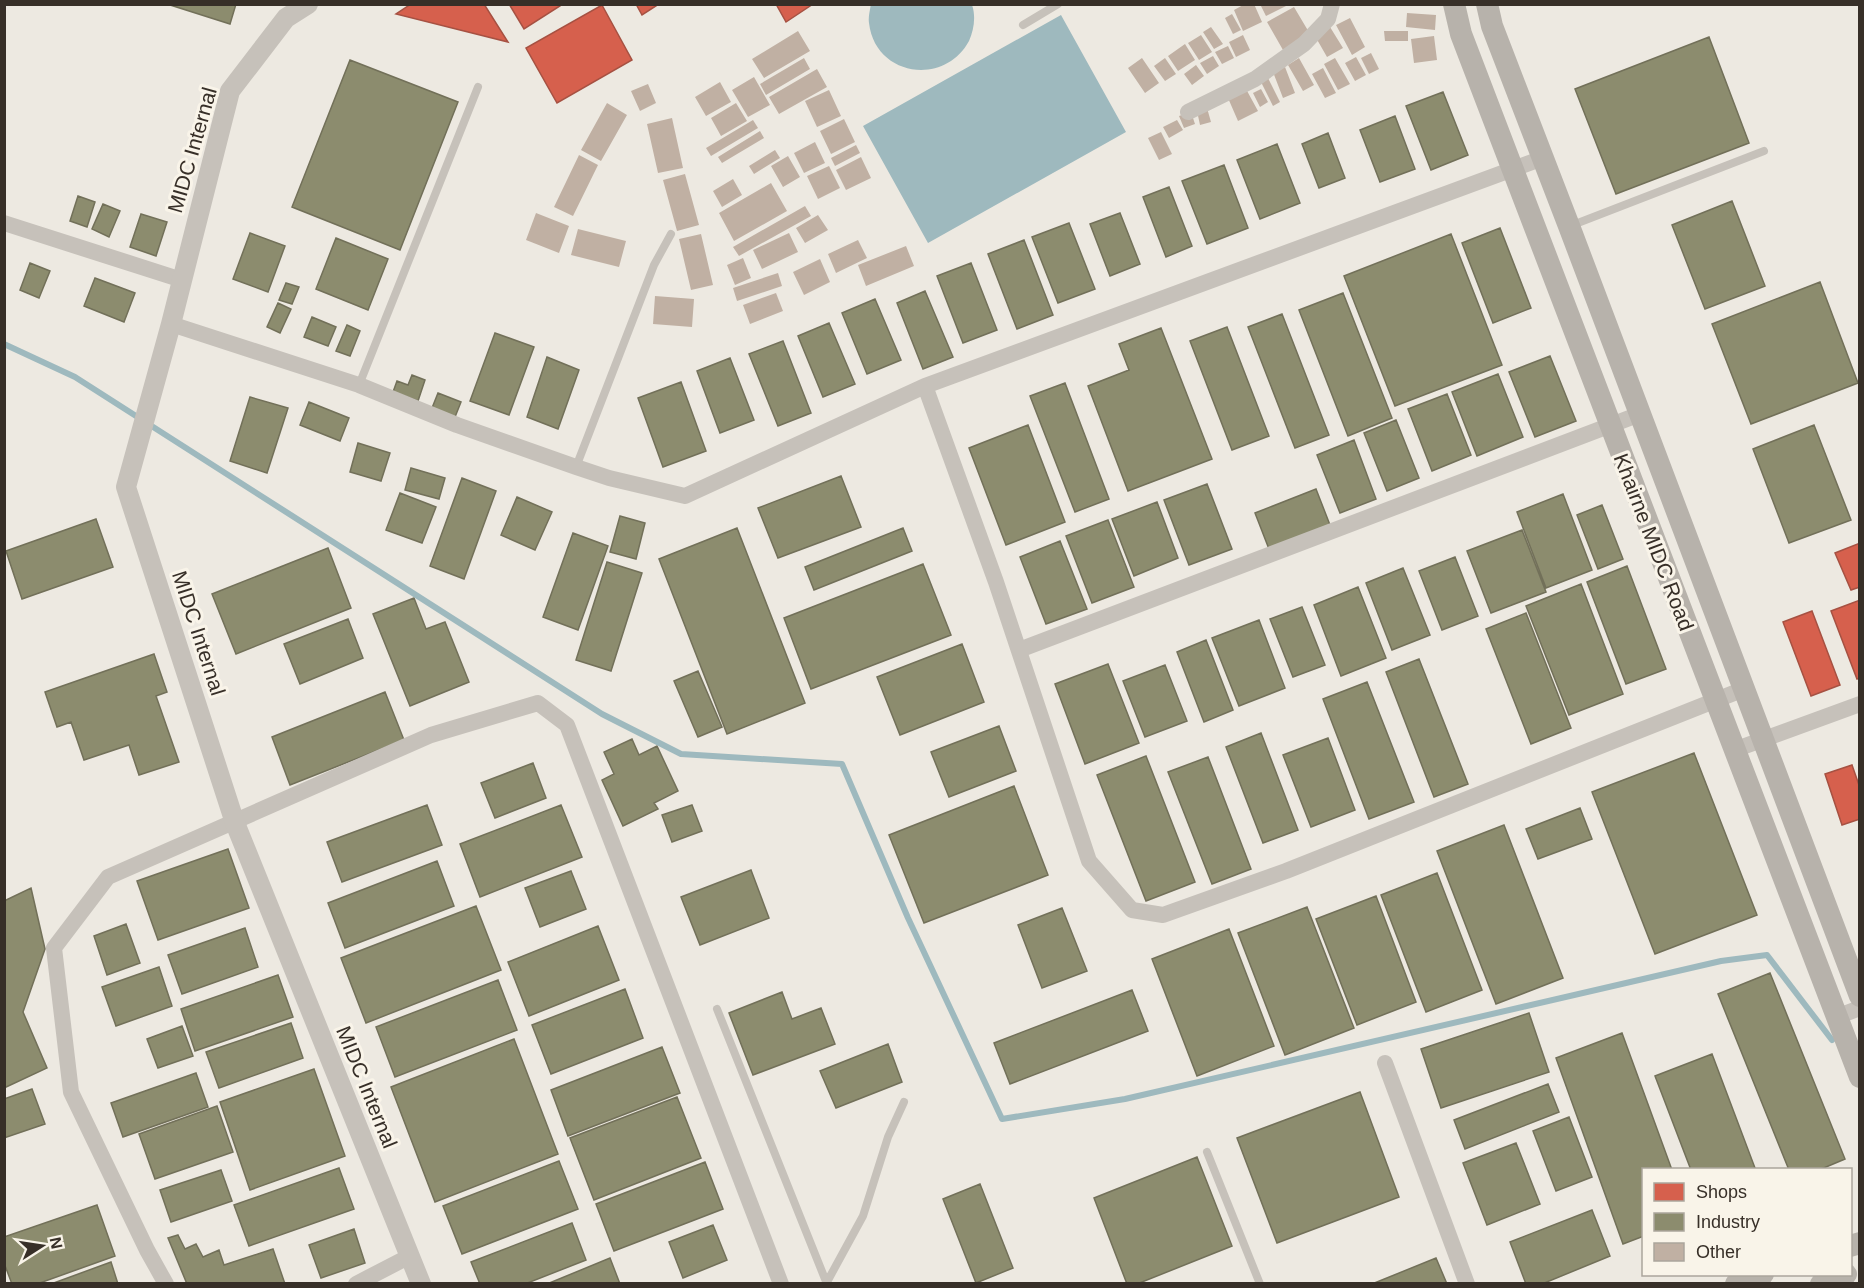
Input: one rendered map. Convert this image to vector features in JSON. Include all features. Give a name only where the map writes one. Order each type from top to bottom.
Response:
[{"type":"main road","name":"Khairne MIDC Road","points":[[1454,4],[1461,34],[1860,1077]]},
{"type":"main road","name":"Khairne MIDC Road","points":[[1487,4],[1492,26],[1860,996]]},
{"type":"main road","points":[[1736,1284],[1760,1276]]},
{"type":"main road","points":[[1821,1284],[1843,1276]]},
{"type":"street","name":"MIDC Internal","points":[[308,4],[286,18],[230,91],[171,324],[126,487],[235,822],[421,1284]]},
{"type":"street","points":[[1188,112],[1255,79],[1304,44],[1328,19],[1332,4]]},
{"type":"street","points":[[171,324],[359,385],[457,425],[576,467],[609,478],[685,496],[925,386],[1544,158]]},
{"type":"street","points":[[4,223],[182,280]]},
{"type":"street","points":[[925,386],[1019,650],[1089,861],[1132,910],[1163,915],[1286,871],[1744,689]]},
{"type":"street","points":[[1019,650],[1641,414]]},
{"type":"street","points":[[166,1284],[147,1250],[71,1092],[54,948],[108,877],[431,735],[538,703],[567,725],[781,1284]]},
{"type":"street","points":[[1734,750],[1860,704]]},
{"type":"street","points":[[1836,1017],[1860,1008]]},
{"type":"street","points":[[1385,1063],[1467,1284]]},
{"type":"street","points":[[356,1284],[410,1257]]},
{"type":"lane","points":[[1023,25],[1058,4]]},
{"type":"lane","points":[[359,385],[478,87]]},
{"type":"lane","points":[[1569,226],[1764,151]]},
{"type":"lane","points":[[576,467],[654,265],[671,234]]},
{"type":"lane","points":[[717,1009],[827,1283]]},
{"type":"lane","points":[[827,1283],[863,1216],[888,1137],[904,1102]]},
{"type":"lane","points":[[1207,1152],[1260,1284]]},
{"type":"water","points":[[871,4],[972,5],[974,18],[972,32],[969,41],[958,56],[944,65],[928,69],[912,69],[897,64],[884,55],[874,41],[869,21]]},
{"type":"water","points":[[1061,15],[1126,132],[928,243],[863,126]]},
{"type":"building: Shops","points":[[411,4],[484,4],[508,42],[396,14]]},
{"type":"building: Shops","points":[[509,4],[563,4],[524,29]]},
{"type":"building: Shops","points":[[636,4],[659,4],[642,15]]},
{"type":"building: Shops","points":[[776,4],[813,4],[786,22]]},
{"type":"building: Shops","points":[[602,5],[632,60],[557,103],[526,48]]},
{"type":"building: Shops","points":[[1860,543],[1860,587],[1851,590],[1835,553]]},
{"type":"building: Shops","points":[[1860,600],[1860,678],[1857,679],[1831,611]]},
{"type":"building: Shops","points":[[1812,611],[1840,685],[1811,696],[1783,622]]},
{"type":"building: Shops","points":[[1852,765],[1860,788],[1860,819],[1842,825],[1825,774]]},
{"type":"building: Industry","points":[[167,4],[236,4],[230,24]]},
{"type":"building: Industry","points":[[1709,37],[1749,143],[1616,194],[1575,89]]},
{"type":"building: Industry","points":[[350,60],[458,102],[400,250],[292,207]]},
{"type":"building: Industry","points":[[1443,92],[1468,155],[1431,170],[1406,106]]},
{"type":"building: Industry","points":[[1395,116],[1415,169],[1380,182],[1360,130]]},
{"type":"building: Industry","points":[[1328,133],[1345,178],[1319,188],[1302,144]]},
{"type":"building: Industry","points":[[1277,144],[1300,203],[1260,219],[1237,160]]},
{"type":"building: Industry","points":[[1224,165],[1248,228],[1207,244],[1182,181]]},
{"type":"building: Industry","points":[[1169,187],[1192,246],[1166,257],[1143,197]]},
{"type":"building: Industry","points":[[78,196],[95,202],[87,227],[70,221]]},
{"type":"building: Industry","points":[[1732,201],[1765,286],[1705,309],[1672,225]]},
{"type":"building: Industry","points":[[103,204],[120,211],[109,237],[92,229]]},
{"type":"building: Industry","points":[[1120,213],[1140,264],[1110,276],[1090,224]]},
{"type":"building: Industry","points":[[141,214],[167,222],[156,256],[130,247]]},
{"type":"building: Industry","points":[[1069,223],[1095,289],[1058,303],[1032,237]]},
{"type":"building: Industry","points":[[1500,228],[1531,308],[1493,323],[1462,243]]},
{"type":"building: Industry","points":[[250,233],[285,246],[268,292],[233,279]]},
{"type":"building: Industry","points":[[1451,234],[1502,365],[1395,406],[1344,276]]},
{"type":"building: Industry","points":[[336,238],[388,259],[368,310],[316,289]]},
{"type":"building: Industry","points":[[1024,240],[1053,315],[1017,329],[988,254]]},
{"type":"building: Industry","points":[[30,263],[50,271],[39,298],[20,290]]},
{"type":"building: Industry","points":[[971,263],[997,330],[963,343],[937,276]]},
{"type":"building: Industry","points":[[95,278],[135,293],[124,322],[84,306]]},
{"type":"building: Industry","points":[[1820,282],[1858,383],[1751,424],[1712,324]]},
{"type":"building: Industry","points":[[286,283],[299,287],[292,304],[279,300]]},
{"type":"building: Industry","points":[[925,291],[953,357],[923,369],[897,303]]},
{"type":"building: Industry","points":[[1343,293],[1392,418],[1348,436],[1299,310]]},
{"type":"building: Industry","points":[[875,299],[901,360],[867,374],[842,313]]},
{"type":"building: Industry","points":[[278,303],[291,309],[280,333],[267,327]]},
{"type":"building: Industry","points":[[1282,314],[1329,435],[1295,448],[1248,327]]},
{"type":"building: Industry","points":[[312,317],[336,327],[328,346],[304,337]]},
{"type":"building: Industry","points":[[829,323],[855,384],[823,397],[798,336]]},
{"type":"building: Industry","points":[[347,325],[360,331],[350,356],[336,351]]},
{"type":"building: Industry","points":[[1227,327],[1269,436],[1232,450],[1190,341]]},
{"type":"building: Industry","points":[[1161,328],[1212,459],[1128,491],[1088,386],[1129,370],[1119,344]]},
{"type":"building: Industry","points":[[495,333],[534,347],[509,415],[470,401]]},
{"type":"building: Industry","points":[[783,341],[811,413],[778,426],[749,354]]},
{"type":"building: Industry","points":[[1550,356],[1576,421],[1535,437],[1509,372]]},
{"type":"building: Industry","points":[[547,357],[579,370],[558,429],[527,417]]},
{"type":"building: Industry","points":[[730,358],[754,420],[720,433],[697,371]]},
{"type":"building: Industry","points":[[1498,374],[1523,437],[1477,456],[1452,392]]},
{"type":"building: Industry","points":[[412,375],[425,380],[418,401],[393,392],[397,381],[408,385]]},
{"type":"building: Industry","points":[[681,382],[706,451],[663,467],[638,398]]},
{"type":"building: Industry","points":[[1065,383],[1109,499],[1075,512],[1030,396]]},
{"type":"building: Industry","points":[[438,393],[461,402],[453,422],[430,413]]},
{"type":"building: Industry","points":[[1447,394],[1471,455],[1432,471],[1408,409]]},
{"type":"building: Industry","points":[[250,397],[288,408],[267,473],[230,461]]},
{"type":"building: Industry","points":[[309,402],[349,418],[340,441],[300,425]]},
{"type":"building: Industry","points":[[1396,420],[1419,478],[1387,491],[1364,433]]},
{"type":"building: Industry","points":[[1028,425],[1065,522],[1006,545],[969,448]]},
{"type":"building: Industry","points":[[1814,425],[1851,520],[1789,543],[1753,449]]},
{"type":"building: Industry","points":[[1354,440],[1376,499],[1340,513],[1317,455]]},
{"type":"building: Industry","points":[[358,443],[390,453],[381,481],[350,472]]},
{"type":"building: Industry","points":[[411,468],[445,478],[439,499],[405,490]]},
{"type":"building: Industry","points":[[841,476],[861,527],[778,558],[758,508]]},
{"type":"building: Industry","points":[[462,478],[496,491],[464,579],[430,566]]},
{"type":"building: Industry","points":[[1207,484],[1232,549],[1189,565],[1164,500]]},
{"type":"building: Industry","points":[[1316,489],[1330,525],[1269,549],[1255,513]]},
{"type":"building: Industry","points":[[400,493],[436,507],[422,543],[386,530]]},
{"type":"building: Industry","points":[[1563,494],[1592,570],[1546,588],[1517,512]]},
{"type":"building: Industry","points":[[517,497],[552,512],[535,550],[501,535]]},
{"type":"building: Industry","points":[[1157,502],[1178,558],[1134,576],[1112,519]]},
{"type":"building: Industry","points":[[1602,505],[1623,559],[1598,569],[1577,515]]},
{"type":"building: Industry","points":[[620,516],[645,523],[636,559],[610,552]]},
{"type":"building: Industry","points":[[96,519],[113,567],[22,599],[6,551]]},
{"type":"building: Industry","points":[[1108,520],[1134,587],[1092,603],[1066,536]]},
{"type":"building: Industry","points":[[737,528],[805,703],[727,734],[659,559]]},
{"type":"building: Industry","points":[[903,528],[912,551],[814,590],[805,567]]},
{"type":"building: Industry","points":[[1522,530],[1546,592],[1491,613],[1467,551]]},
{"type":"building: Industry","points":[[573,533],[608,546],[578,630],[543,617]]},
{"type":"building: Industry","points":[[1060,541],[1087,609],[1046,624],[1020,557]]},
{"type":"building: Industry","points":[[328,548],[351,608],[236,654],[212,594]]},
{"type":"building: Industry","points":[[1455,557],[1478,616],[1442,630],[1419,571]]},
{"type":"building: Industry","points":[[607,562],[642,573],[611,671],[576,660]]},
{"type":"building: Industry","points":[[923,564],[951,635],[811,689],[784,618]]},
{"type":"building: Industry","points":[[1627,566],[1666,669],[1626,684],[1587,582]]},
{"type":"building: Industry","points":[[1403,568],[1430,635],[1392,650],[1366,583]]},
{"type":"building: Industry","points":[[1581,584],[1623,694],[1569,715],[1526,606]]},
{"type":"building: Industry","points":[[1358,587],[1386,658],[1341,676],[1314,605]]},
{"type":"building: Industry","points":[[414,598],[426,629],[445,622],[469,682],[410,706],[373,614]]},
{"type":"building: Industry","points":[[1302,607],[1325,665],[1293,677],[1270,619]]},
{"type":"building: Industry","points":[[1526,613],[1571,728],[1531,744],[1486,629]]},
{"type":"building: Industry","points":[[348,619],[363,658],[300,684],[284,644]]},
{"type":"building: Industry","points":[[1259,620],[1285,688],[1239,706],[1212,638]]},
{"type":"building: Industry","points":[[1206,640],[1233,710],[1204,722],[1177,652]]},
{"type":"building: Industry","points":[[962,644],[984,702],[900,735],[877,677]]},
{"type":"building: Industry","points":[[154,654],[167,692],[156,696],[179,762],[139,775],[129,745],[84,760],[71,722],[57,727],[45,692]]},
{"type":"building: Industry","points":[[1419,659],[1468,784],[1434,797],[1386,672]]},
{"type":"building: Industry","points":[[1108,664],[1139,743],[1085,764],[1055,684]]},
{"type":"building: Industry","points":[[1165,665],[1187,721],[1145,737],[1123,681]]},
{"type":"building: Industry","points":[[698,671],[722,727],[698,737],[674,681]]},
{"type":"building: Industry","points":[[1367,682],[1414,802],[1369,819],[1323,699]]},
{"type":"building: Industry","points":[[385,692],[404,740],[290,785],[272,737]]},
{"type":"building: Industry","points":[[999,726],[1016,771],[949,797],[931,752]]},
{"type":"building: Industry","points":[[1261,733],[1298,830],[1263,843],[1226,747]]},
{"type":"building: Industry","points":[[1328,738],[1355,810],[1311,827],[1283,755]]},
{"type":"building: Industry","points":[[632,739],[639,755],[657,746],[678,791],[654,803],[658,809],[623,826],[602,780],[614,774],[604,752]]},
{"type":"building: Industry","points":[[1694,753],[1757,915],[1655,954],[1592,792]]},
{"type":"building: Industry","points":[[1146,756],[1195,882],[1146,901],[1097,775]]},
{"type":"building: Industry","points":[[1208,757],[1251,869],[1212,884],[1168,772]]},
{"type":"building: Industry","points":[[533,763],[546,798],[495,818],[481,783]]},
{"type":"building: Industry","points":[[1014,786],[1048,875],[924,923],[889,835]]},
{"type":"building: Industry","points":[[427,805],[442,845],[342,882],[327,842]]},
{"type":"building: Industry","points":[[561,805],[582,857],[480,897],[460,844]]},
{"type":"building: Industry","points":[[692,805],[702,831],[672,842],[662,815]]},
{"type":"building: Industry","points":[[1580,808],[1592,839],[1538,859],[1526,829]]},
{"type":"building: Industry","points":[[1504,825],[1563,978],[1496,1004],[1437,851]]},
{"type":"building: Industry","points":[[228,849],[249,908],[158,940],[137,881]]},
{"type":"building: Industry","points":[[437,861],[454,906],[345,948],[328,903]]},
{"type":"building: Industry","points":[[751,870],[769,918],[700,945],[681,897]]},
{"type":"building: Industry","points":[[571,871],[586,909],[540,927],[525,888]]},
{"type":"building: Industry","points":[[1437,873],[1482,990],[1426,1012],[1381,895]]},
{"type":"building: Industry","points":[[31,888],[45,949],[23,1012],[47,1068],[4,1088],[4,901]]},
{"type":"building: Industry","points":[[1376,896],[1416,1002],[1357,1025],[1316,919]]},
{"type":"building: Industry","points":[[476,906],[501,970],[366,1023],[341,958]]},
{"type":"building: Industry","points":[[1307,907],[1354,1028],[1285,1055],[1238,933]]},
{"type":"building: Industry","points":[[1062,908],[1087,971],[1042,988],[1018,925]]},
{"type":"building: Industry","points":[[126,924],[140,963],[107,975],[94,936]]},
{"type":"building: Industry","points":[[598,926],[619,980],[529,1016],[508,962]]},
{"type":"building: Industry","points":[[245,928],[258,967],[182,994],[168,955]]},
{"type":"building: Industry","points":[[1229,929],[1274,1046],[1197,1076],[1152,959]]},
{"type":"building: Industry","points":[[159,967],[172,1006],[116,1026],[102,987]]},
{"type":"building: Industry","points":[[1770,973],[1845,1159],[1824,1168],[1788,1168],[1718,994]]},
{"type":"building: Industry","points":[[278,975],[293,1017],[195,1051],[181,1009]]},
{"type":"building: Industry","points":[[498,980],[517,1030],[395,1077],[376,1027]]},
{"type":"building: Industry","points":[[625,989],[643,1038],[551,1074],[532,1025]]},
{"type":"building: Industry","points":[[1132,990],[1148,1031],[1010,1084],[994,1043]]},
{"type":"building: Industry","points":[[782,992],[792,1019],[821,1008],[835,1044],[753,1075],[729,1013]]},
{"type":"building: Industry","points":[[1529,1013],[1549,1072],[1441,1108],[1421,1049]]},
{"type":"building: Industry","points":[[291,1023],[303,1058],[219,1088],[206,1052]]},
{"type":"building: Industry","points":[[182,1026],[193,1056],[158,1068],[147,1039]]},
{"type":"building: Industry","points":[[1622,1033],[1671,1168],[1642,1168],[1642,1237],[1623,1244],[1556,1058]]},
{"type":"building: Industry","points":[[514,1039],[558,1154],[435,1202],[391,1087]]},
{"type":"building: Industry","points":[[888,1044],[902,1082],[836,1108],[820,1071]]},
{"type":"building: Industry","points":[[662,1047],[680,1093],[568,1136],[551,1090]]},
{"type":"building: Industry","points":[[1712,1054],[1755,1168],[1690,1168],[1655,1076]]},
{"type":"building: Industry","points":[[314,1069],[345,1156],[250,1190],[220,1102]]},
{"type":"building: Industry","points":[[196,1073],[208,1107],[123,1137],[111,1103]]},
{"type":"building: Industry","points":[[1548,1084],[1559,1112],[1465,1149],[1454,1120]]},
{"type":"building: Industry","points":[[32,1089],[45,1124],[4,1138],[4,1099]]},
{"type":"building: Industry","points":[[1360,1092],[1399,1197],[1277,1243],[1237,1138]]},
{"type":"building: Industry","points":[[677,1097],[701,1158],[594,1200],[570,1138]]},
{"type":"building: Industry","points":[[217,1106],[233,1152],[155,1179],[139,1134]]},
{"type":"building: Industry","points":[[1569,1117],[1592,1177],[1556,1191],[1533,1131]]},
{"type":"building: Industry","points":[[1516,1143],[1540,1204],[1487,1225],[1463,1163]]},
{"type":"building: Industry","points":[[1197,1157],[1232,1246],[1137,1284],[1127,1284],[1094,1198]]},
{"type":"building: Industry","points":[[559,1161],[578,1209],[462,1254],[443,1206]]},
{"type":"building: Industry","points":[[705,1162],[723,1209],[614,1251],[596,1204]]},
{"type":"building: Industry","points":[[339,1168],[354,1209],[249,1246],[234,1205]]},
{"type":"building: Industry","points":[[221,1170],[232,1201],[171,1222],[160,1190]]},
{"type":"building: Industry","points":[[980,1184],[1013,1268],[976,1283],[943,1199]]},
{"type":"building: Industry","points":[[97,1205],[115,1256],[37,1284],[12,1284],[4,1263],[4,1237]]},
{"type":"building: Industry","points":[[1592,1210],[1610,1256],[1542,1284],[1526,1284],[1510,1242]]},
{"type":"building: Industry","points":[[572,1223],[586,1260],[525,1284],[480,1284],[471,1262]]},
{"type":"building: Industry","points":[[713,1225],[727,1260],[683,1278],[669,1242]]},
{"type":"building: Industry","points":[[354,1229],[365,1263],[321,1278],[309,1245]]},
{"type":"building: Industry","points":[[178,1235],[185,1249],[196,1244],[203,1257],[219,1250],[224,1265],[273,1249],[285,1284],[187,1284],[168,1238]]},
{"type":"building: Industry","points":[[610,1258],[620,1284],[547,1284]]},
{"type":"building: Industry","points":[[1436,1258],[1447,1284],[1372,1284]]},
{"type":"building: Industry","points":[[111,1262],[118,1284],[51,1284]]},
{"type":"building: Other","points":[[1245,4],[1254,4],[1262,22],[1243,31],[1234,10]]},
{"type":"building: Other","points":[[1260,4],[1290,4],[1266,16]]},
{"type":"building: Other","points":[[1294,7],[1310,34],[1283,50],[1267,22]]},
{"type":"building: Other","points":[[1407,13],[1436,15],[1435,30],[1406,27]]},
{"type":"building: Other","points":[[1232,14],[1241,30],[1233,34],[1225,18]]},
{"type":"building: Other","points":[[1350,18],[1365,47],[1352,55],[1336,25]]},
{"type":"building: Other","points":[[1211,27],[1223,44],[1214,49],[1203,32]]},
{"type":"building: Other","points":[[1330,27],[1343,48],[1327,57],[1315,36]]},
{"type":"building: Other","points":[[798,31],[810,51],[764,78],[752,59]]},
{"type":"building: Other","points":[[1384,31],[1408,31],[1408,41],[1385,41]]},
{"type":"building: Other","points":[[1201,35],[1212,52],[1199,60],[1188,43]]},
{"type":"building: Other","points":[[1243,35],[1250,50],[1236,57],[1229,42]]},
{"type":"building: Other","points":[[1434,36],[1437,60],[1414,63],[1411,39]]},
{"type":"building: Other","points":[[1185,44],[1195,60],[1178,71],[1168,56]]},
{"type":"building: Other","points":[[1228,46],[1234,58],[1222,64],[1215,52]]},
{"type":"building: Other","points":[[1371,53],[1379,69],[1369,74],[1361,58]]},
{"type":"building: Other","points":[[1213,56],[1219,66],[1207,74],[1200,63]]},
{"type":"building: Other","points":[[1356,57],[1366,75],[1355,81],[1345,63]]},
{"type":"building: Other","points":[[804,58],[810,69],[766,95],[760,84]]},
{"type":"building: Other","points":[[1142,58],[1159,83],[1145,93],[1128,68]]},
{"type":"building: Other","points":[[1165,58],[1176,74],[1165,81],[1154,66]]},
{"type":"building: Other","points":[[1299,58],[1314,85],[1303,91],[1288,65]]},
{"type":"building: Other","points":[[1335,58],[1350,84],[1338,90],[1324,64]]},
{"type":"building: Other","points":[[1196,65],[1204,76],[1192,85],[1184,74]]},
{"type":"building: Other","points":[[1285,67],[1295,93],[1283,98],[1273,72]]},
{"type":"building: Other","points":[[1323,68],[1336,93],[1325,98],[1312,74]]},
{"type":"building: Other","points":[[817,69],[827,87],[779,114],[769,97]]},
{"type":"building: Other","points":[[1267,76],[1280,102],[1273,106],[1260,80]]},
{"type":"building: Other","points":[[754,77],[770,105],[748,117],[732,90]]},
{"type":"building: Other","points":[[720,82],[731,102],[706,116],[695,97]]},
{"type":"building: Other","points":[[648,84],[656,103],[640,111],[631,91]]},
{"type":"building: Other","points":[[1246,89],[1258,111],[1238,121],[1228,98]]},
{"type":"building: Other","points":[[1261,89],[1268,102],[1260,107],[1253,93]]},
{"type":"building: Other","points":[[829,90],[841,116],[817,127],[805,101]]},
{"type":"building: Other","points":[[607,103],[627,115],[601,161],[581,150]]},
{"type":"building: Other","points":[[736,103],[747,121],[721,136],[711,118]]},
{"type":"building: Other","points":[[1207,108],[1211,122],[1200,125],[1197,111]]},
{"type":"building: Other","points":[[1191,112],[1195,124],[1184,128],[1179,116]]},
{"type":"building: Other","points":[[672,118],[683,168],[658,173],[647,124]]},
{"type":"building: Other","points":[[844,119],[855,142],[831,154],[820,131]]},
{"type":"building: Other","points":[[753,120],[758,128],[711,156],[706,148]]},
{"type":"building: Other","points":[[1177,120],[1183,130],[1169,138],[1163,127]]},
{"type":"building: Other","points":[[760,131],[764,138],[722,163],[718,157]]},
{"type":"building: Other","points":[[1161,132],[1172,154],[1159,160],[1148,138]]},
{"type":"building: Other","points":[[815,142],[825,163],[804,173],[794,153]]},
{"type":"building: Other","points":[[856,145],[860,153],[835,166],[831,158]]},
{"type":"building: Other","points":[[775,150],[780,158],[754,174],[749,166]]},
{"type":"building: Other","points":[[579,155],[598,165],[573,216],[554,207]]},
{"type":"building: Other","points":[[788,156],[800,177],[783,187],[771,166]]},
{"type":"building: Other","points":[[861,157],[871,178],[846,190],[836,170]]},
{"type":"building: Other","points":[[829,166],[840,188],[818,199],[807,176]]},
{"type":"building: Other","points":[[685,174],[699,225],[677,231],[663,180]]},
{"type":"building: Other","points":[[733,179],[742,195],[722,207],[713,191]]},
{"type":"building: Other","points":[[771,183],[787,211],[734,241],[719,213]]},
{"type":"building: Other","points":[[805,206],[811,216],[739,256],[733,247]]},
{"type":"building: Other","points":[[536,213],[569,226],[559,253],[526,240]]},
{"type":"building: Other","points":[[818,215],[828,230],[805,243],[796,228]]},
{"type":"building: Other","points":[[578,229],[626,241],[619,267],[571,255]]},
{"type":"building: Other","points":[[789,233],[798,252],[762,269],[753,250]]},
{"type":"building: Other","points":[[701,234],[713,285],[691,290],[679,239]]},
{"type":"building: Other","points":[[858,240],[867,258],[836,273],[828,254]]},
{"type":"building: Other","points":[[906,246],[914,266],[866,286],[858,265]]},
{"type":"building: Other","points":[[743,258],[751,278],[735,285],[727,265]]},
{"type":"building: Other","points":[[820,259],[830,282],[804,295],[793,272]]},
{"type":"building: Other","points":[[778,273],[782,286],[737,301],[733,288]]},
{"type":"building: Other","points":[[776,293],[783,311],[750,324],[743,305]]},
{"type":"building: Other","points":[[655,296],[694,299],[692,327],[653,324]]},
{"type":"waterway","points":[[4,344],[75,377],[602,714],[681,754],[842,764],[908,918],[1002,1119],[1125,1099],[1721,961],[1767,955],[1832,1040]]}]
